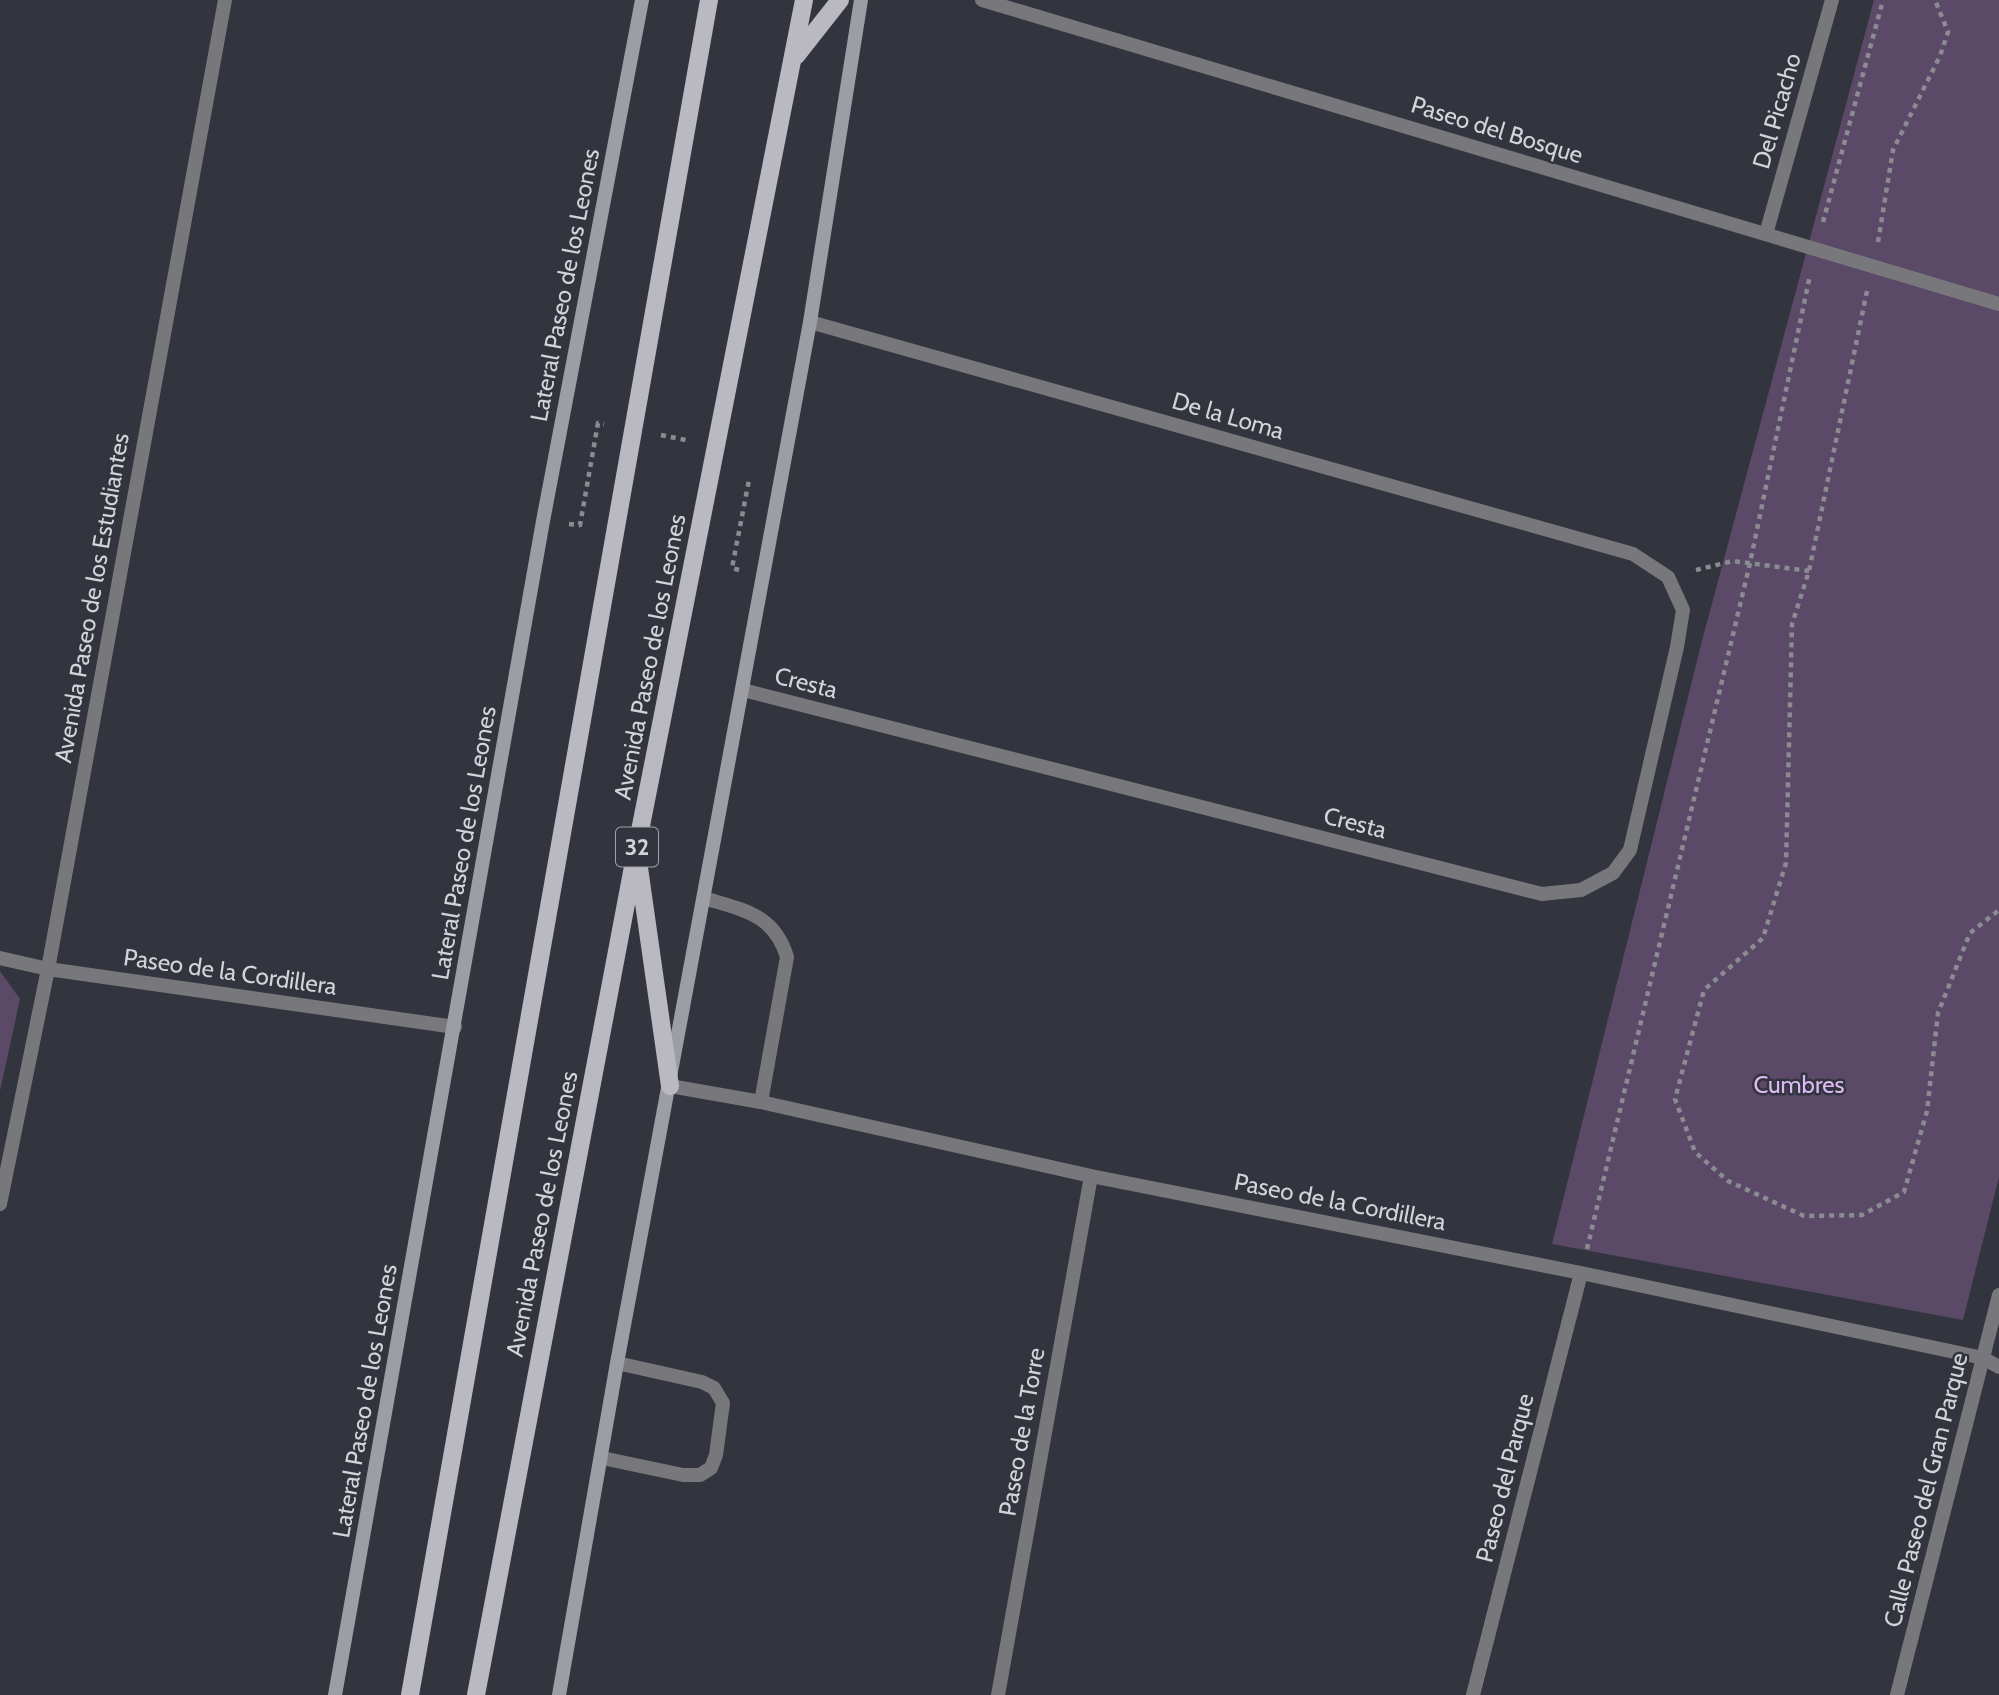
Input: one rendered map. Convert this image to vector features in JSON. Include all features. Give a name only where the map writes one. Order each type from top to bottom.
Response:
[{"type":"main road","name":"Avenida Paseo de los Leones","points":[[410,1695],[709,0]]},
{"type":"main road","name":"Avenida Paseo de los Leones","points":[[476,1695],[636,851],[804,0]]},
{"type":"main road","points":[[794,58],[840,0]]},
{"type":"main road","points":[[636,851],[670,1086]]},
{"type":"street","name":"Avenida Paseo de los Estudiantes","points":[[0,1204],[48,969],[225,0]]},
{"type":"street","name":"Lateral Paseo de los Leones","points":[[335,1695],[543,521],[642,0]]},
{"type":"street","points":[[559,1695],[617,1363],[810,322],[861,0]]},
{"type":"street","name":"Paseo del Bosque","points":[[982,0],[1999,304]]},
{"type":"street","name":"Del Picacho","points":[[1766,234],[1832,0]]},
{"type":"street","name":"De la Loma","points":[[810,322],[1633,554],[1668,577]]},
{"type":"street","name":"Cresta","points":[[743,690],[1542,894],[1581,890],[1613,873],[1630,850],[1683,610],[1668,577]]},
{"type":"street","points":[[705,898],[750,913],[769,925],[782,939],[787,957],[761,1102]]},
{"type":"street","name":"Paseo de la Cordillera","points":[[0,958],[48,969],[455,1027]]},
{"type":"street","name":"Paseo de la Cordillera","points":[[670,1086],[761,1102],[1091,1176],[1581,1273],[1983,1358],[1999,1367]]},
{"type":"street","name":"Paseo de la Torre","points":[[998,1695],[1091,1176]]},
{"type":"street","name":"Paseo del Parque","points":[[1473,1695],[1581,1273]]},
{"type":"street","name":"Calle Paseo del Gran Parque","points":[[1897,1695],[1999,1295]]},
{"type":"street","points":[[602,1458],[700,1475],[711,1468],[716,1455],[723,1403],[714,1388],[702,1382],[617,1363]]},
{"type":"path","points":[[1581,1273],[1750,563],[1816,249],[1883,0]]},
{"type":"path","points":[[1935,0],[1948,32],[1940,56],[1893,150],[1880,233],[1809,571],[1792,624],[1786,863],[1763,939],[1704,990],[1675,1099],[1695,1152],[1728,1181],[1804,1216],[1862,1215],[1904,1192],[1927,1111],[1938,1013],[1970,933],[1999,910]]},
{"type":"path","points":[[543,521],[580,525],[598,423],[611,426]]},
{"type":"path","points":[[650,433],[702,443]]},
{"type":"path","points":[[1668,577],[1733,561],[1809,571]]},
{"type":"green space","name":"Cumbres","points":[[1874,0],[1999,0],[1999,1177],[1963,1320],[1552,1244],[1703,637]]},
{"type":"green space","points":[[0,971],[20,999],[0,1091]]}]
